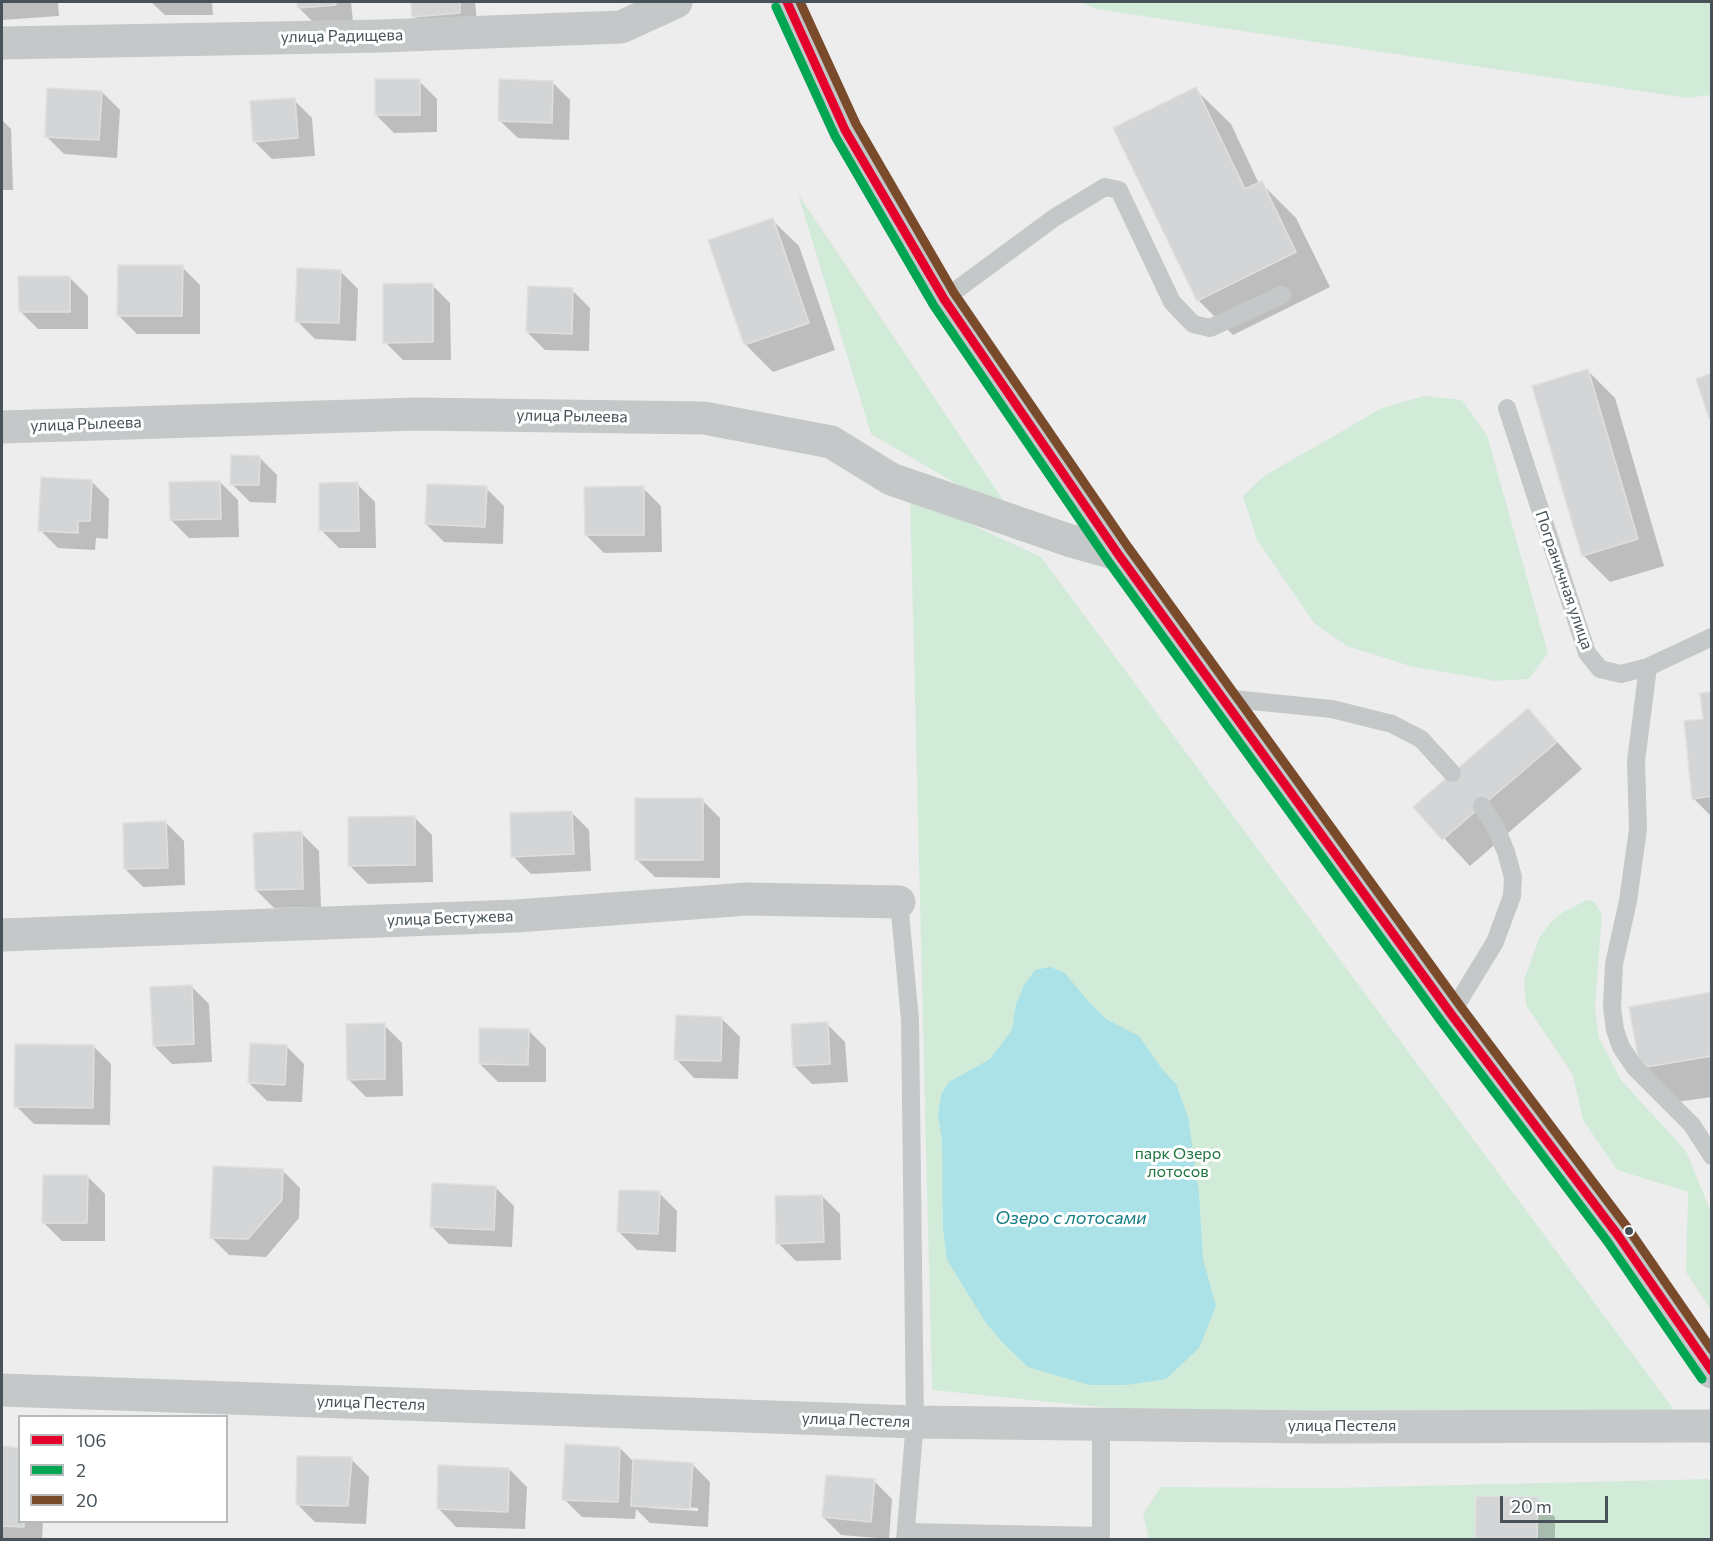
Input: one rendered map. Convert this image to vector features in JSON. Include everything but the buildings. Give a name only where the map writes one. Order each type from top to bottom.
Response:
[{"type":"main road","points":[[787,2],[845,130],[944,299],[1118,554],[1451,1014],[1617,1234],[1712,1372]]},
{"type":"street","name":"улица Радищева","points":[[2,43],[381,36],[621,27],[676,2]]},
{"type":"street","name":"улица Рылеева","points":[[2,427],[416,414],[704,418],[831,442],[891,479],[1068,540],[1118,554]]},
{"type":"street","name":"улица Бестужева","points":[[2,934],[516,916],[747,899],[899,902]]},
{"type":"street","name":"улица Пестеля","points":[[2,1390],[915,1422],[1314,1426],[1712,1426]]},
{"type":"lane","points":[[944,299],[1054,218],[1105,187],[1119,190],[1172,302],[1193,324],[1210,328],[1282,295]]},
{"type":"lane","name":"Пограничная улица","points":[[1507,408],[1587,653],[1600,669],[1621,674],[1648,667],[1712,637]]},
{"type":"lane","points":[[1648,667],[1636,761],[1638,829],[1628,901],[1614,964],[1612,1007],[1615,1030],[1621,1047],[1635,1068],[1692,1125],[1712,1156]]},
{"type":"lane","points":[[1223,698],[1332,710],[1392,724],[1421,739],[1452,773]]},
{"type":"lane","points":[[1451,1014],[1495,942],[1512,896],[1512,877],[1506,852],[1496,828],[1482,806]]},
{"type":"lane","points":[[899,902],[910,1020],[915,1422],[905,1536],[1101,1536],[1101,1424]]},
{"type":"green space","points":[[1080,2],[1711,2],[1711,95],[1687,98],[1096,9]]},
{"type":"green space","points":[[798,194],[1015,518],[871,434]]},
{"type":"green space","points":[[1424,396],[1462,400],[1487,435],[1548,653],[1529,679],[1495,681],[1410,666],[1347,646],[1314,623],[1257,540],[1243,496],[1264,476],[1382,408]]},
{"type":"green space","name":"парк Озеро лотосов","points":[[910,496],[1041,557],[1675,1411],[1179,1415],[932,1390]]},
{"type":"green space","points":[[1587,900],[1594,901],[1602,915],[1595,1007],[1599,1038],[1621,1080],[1686,1151],[1711,1212],[1711,1310],[1686,1272],[1688,1192],[1617,1170],[1583,1120],[1573,1075],[1526,1005],[1524,980],[1539,938],[1551,922],[1563,912]]},
{"type":"green space","points":[[1708,1479],[1711,1483],[1711,1539],[1149,1540],[1143,1514],[1161,1487],[1332,1488]]},
{"type":"water","name":"Озеро с лотосами","points":[[1050,967],[1065,973],[1106,1019],[1139,1036],[1161,1068],[1176,1084],[1188,1117],[1199,1192],[1203,1259],[1216,1306],[1199,1348],[1166,1379],[1127,1385],[1089,1385],[1028,1367],[986,1323],[947,1260],[943,1229],[942,1140],[938,1116],[941,1095],[949,1082],[990,1059],[1012,1030],[1016,1004],[1024,985],[1035,970]]},
{"type":"transit line","name":"106","points":[[787,2],[845,130],[944,299],[1118,554],[1451,1014],[1617,1234],[1712,1371]]},
{"type":"transit line","name":"20","points":[[800,2],[856,124],[954,293],[1128,547],[1461,1007],[1627,1227],[1712,1350]]},
{"type":"transit line","name":"2","points":[[776,7],[835,136],[934,306],[1108,561],[1441,1021],[1607,1241],[1702,1379]]}]
